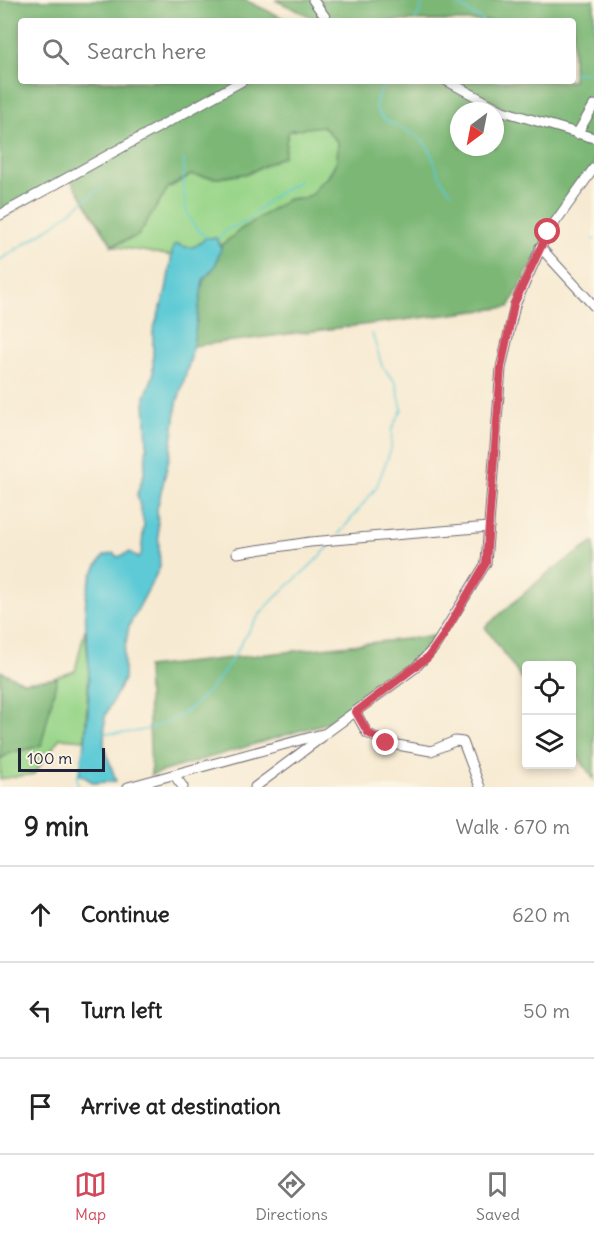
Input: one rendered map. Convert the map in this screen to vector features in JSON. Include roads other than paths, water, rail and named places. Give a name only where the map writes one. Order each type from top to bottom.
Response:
[{"type":"street","points":[[313,0],[326,18]]},
{"type":"street","points":[[0,215],[237,84]]},
{"type":"street","points":[[453,84],[503,111],[539,119],[594,138]]},
{"type":"street","points":[[577,134],[594,105]]},
{"type":"street","points":[[255,787],[415,668],[443,636],[483,570],[488,550],[501,368],[514,304],[540,247],[570,199],[594,168]]},
{"type":"street","points":[[540,247],[594,306]]},
{"type":"street","points":[[237,553],[310,542],[489,527]]},
{"type":"street","points":[[356,712],[368,733],[386,743],[431,751],[455,741],[464,742],[480,787]]},
{"type":"street","points":[[128,787],[326,734]]},
{"type":"street","points":[[175,776],[183,787]]},
{"type":"water","points":[[206,238],[216,238],[221,248],[215,266],[203,280],[191,357],[177,403],[171,450],[157,509],[160,567],[129,626],[124,653],[124,679],[105,716],[104,745],[116,781],[94,783],[79,774],[86,736],[89,698],[86,597],[95,569],[104,556],[113,553],[118,557],[130,552],[138,558],[141,555],[144,524],[137,494],[144,474],[147,446],[145,397],[153,376],[153,331],[166,291],[173,247],[176,244],[192,247]]},
{"type":"waterway","points":[[416,18],[425,0]]},
{"type":"waterway","points":[[451,0],[478,18]]},
{"type":"waterway","points":[[576,73],[594,73]]},
{"type":"waterway","points":[[384,84],[376,101],[379,113],[389,122],[421,139],[430,151],[446,187],[452,192]]},
{"type":"waterway","points":[[184,159],[184,193],[188,213],[199,231],[208,238]]},
{"type":"waterway","points":[[218,239],[227,230],[247,221],[271,198],[299,181]]},
{"type":"waterway","points":[[0,260],[51,227],[103,186]]},
{"type":"waterway","points":[[338,535],[376,488],[391,449],[392,429],[402,409],[396,383],[382,366],[372,333]]},
{"type":"waterway","points":[[105,733],[142,731],[158,726],[173,719],[201,699],[225,670],[262,612],[331,544]]},
{"type":"waterway","points":[[78,787],[77,778],[85,747]]}]
